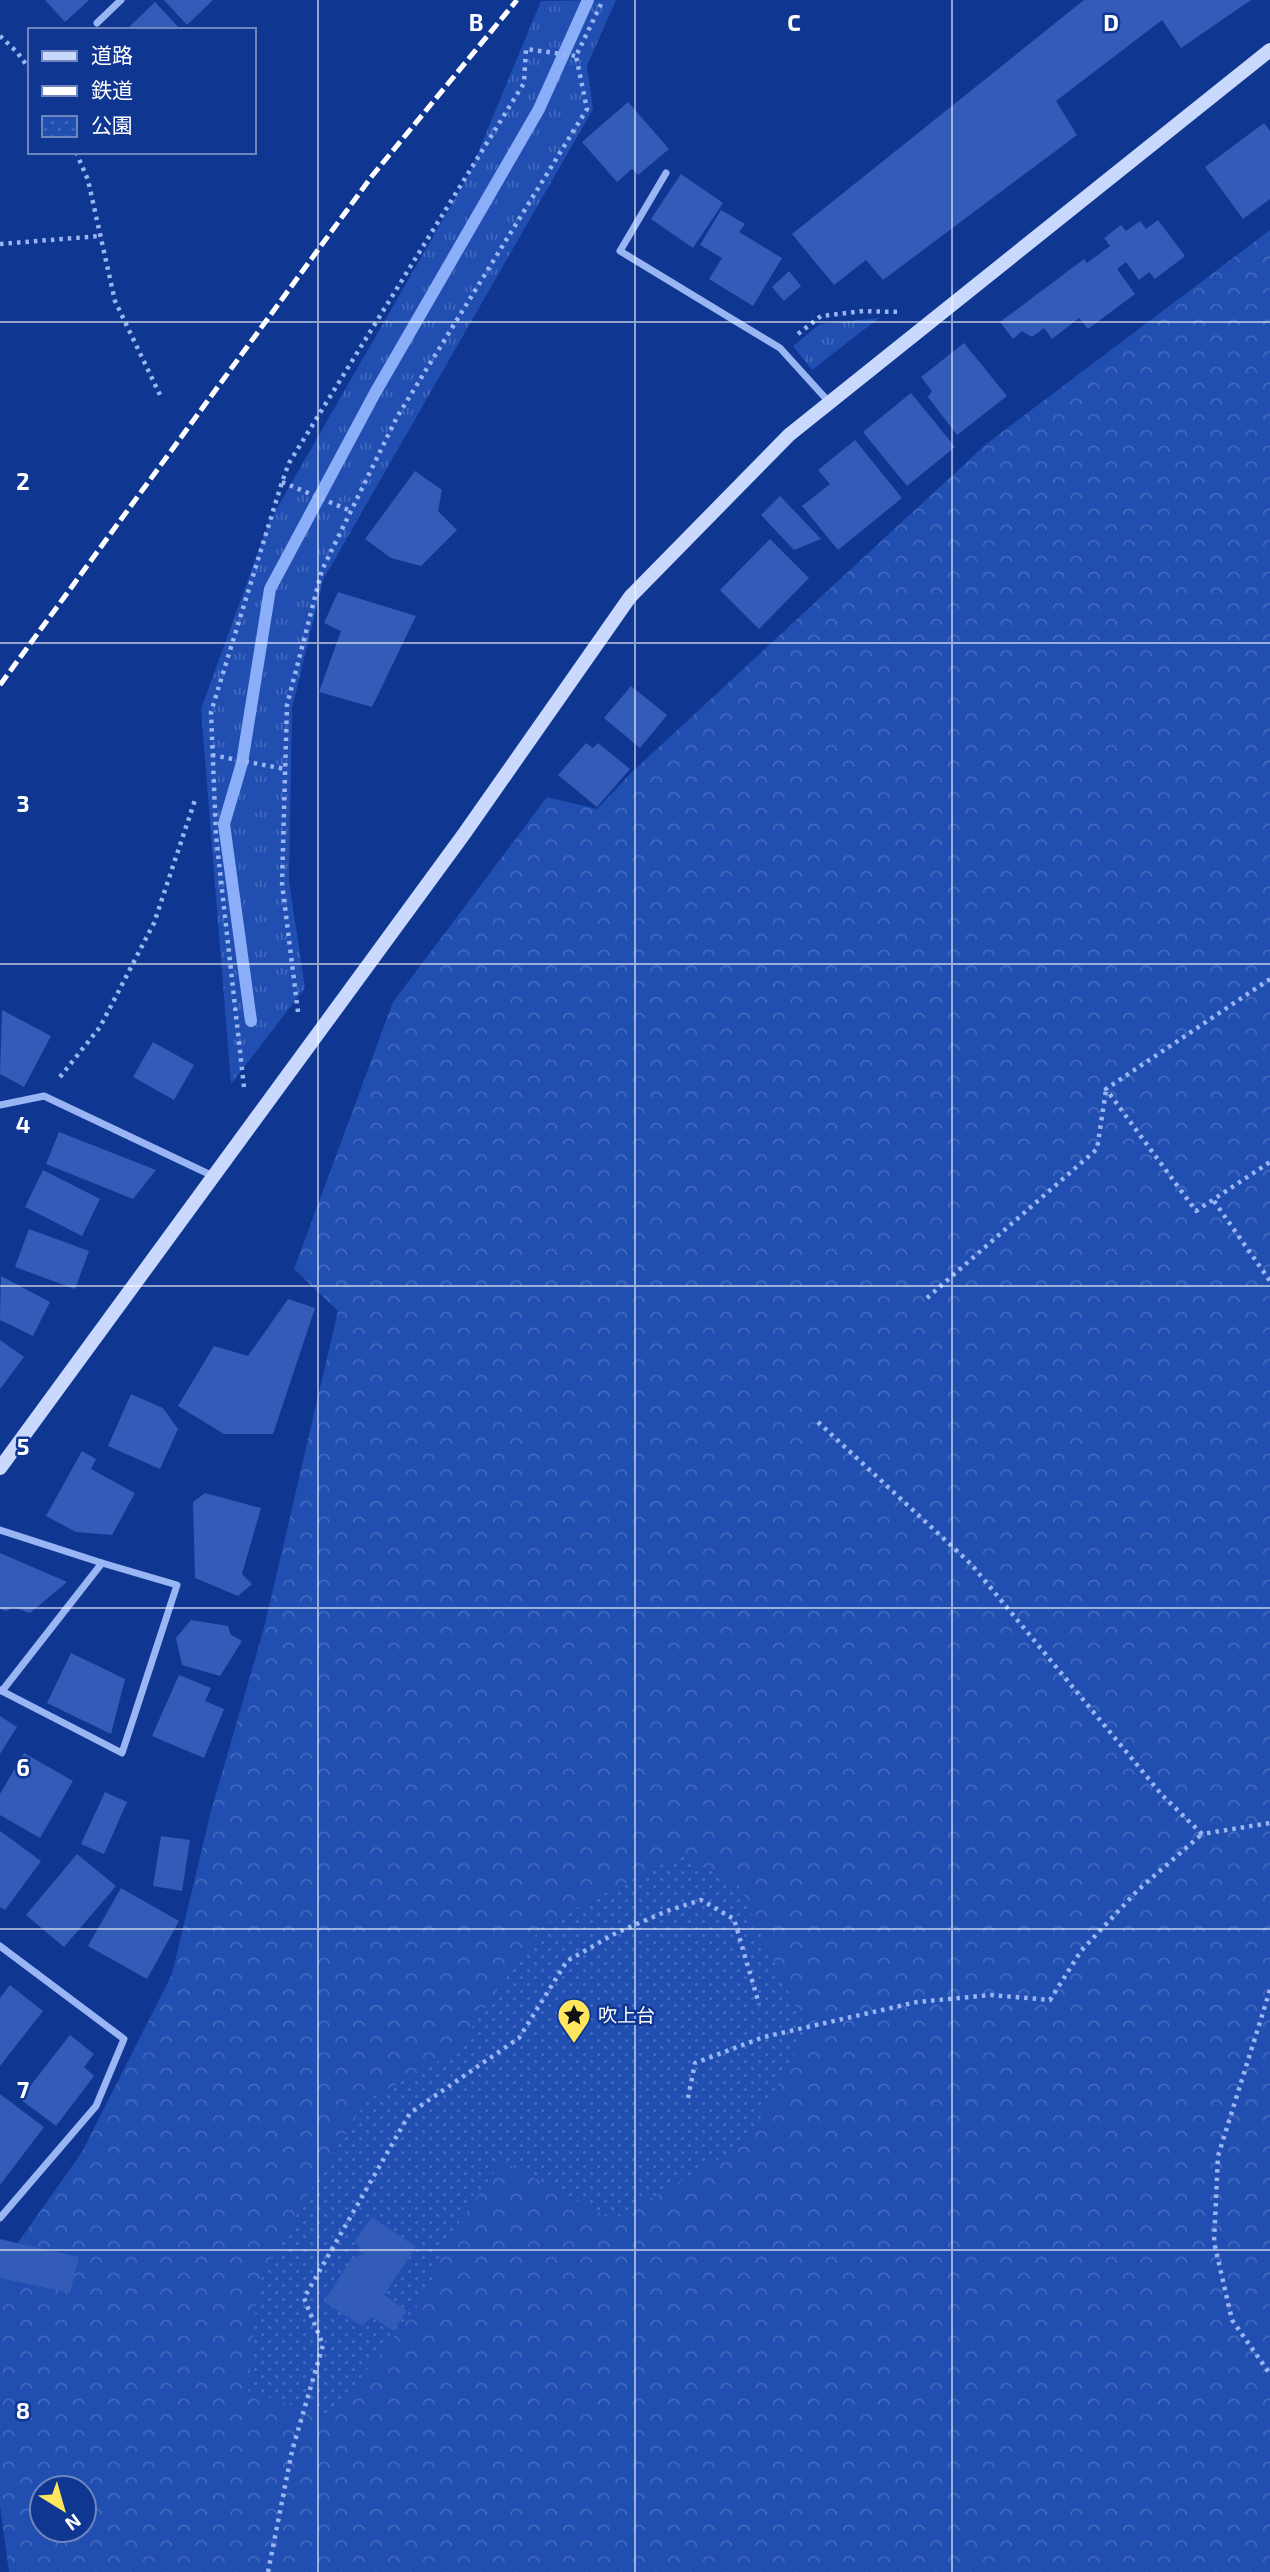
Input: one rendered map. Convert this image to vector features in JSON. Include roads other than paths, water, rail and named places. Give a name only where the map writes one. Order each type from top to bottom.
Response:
[{"type":"street","points":[[97,23],[121,0]]},
{"type":"street","points":[[0,1468],[464,834],[630,597],[789,435],[1270,50]]},
{"type":"street","points":[[666,173],[620,251],[780,348],[830,402]]},
{"type":"street","points":[[0,1105],[44,1096],[213,1177]]},
{"type":"street","points":[[0,1530],[177,1585],[122,1753],[1,1691],[102,1563]]},
{"type":"street","points":[[0,1946],[124,2039],[96,2106],[0,2218]]},
{"type":"waterway","points":[[251,1021],[224,824],[242,763],[270,589],[375,393],[539,109],[588,0]]},
{"type":"railway","points":[[0,685],[372,176],[517,0]]},
{"type":"place","name":"吹上台","points":[[574,2045]]}]
